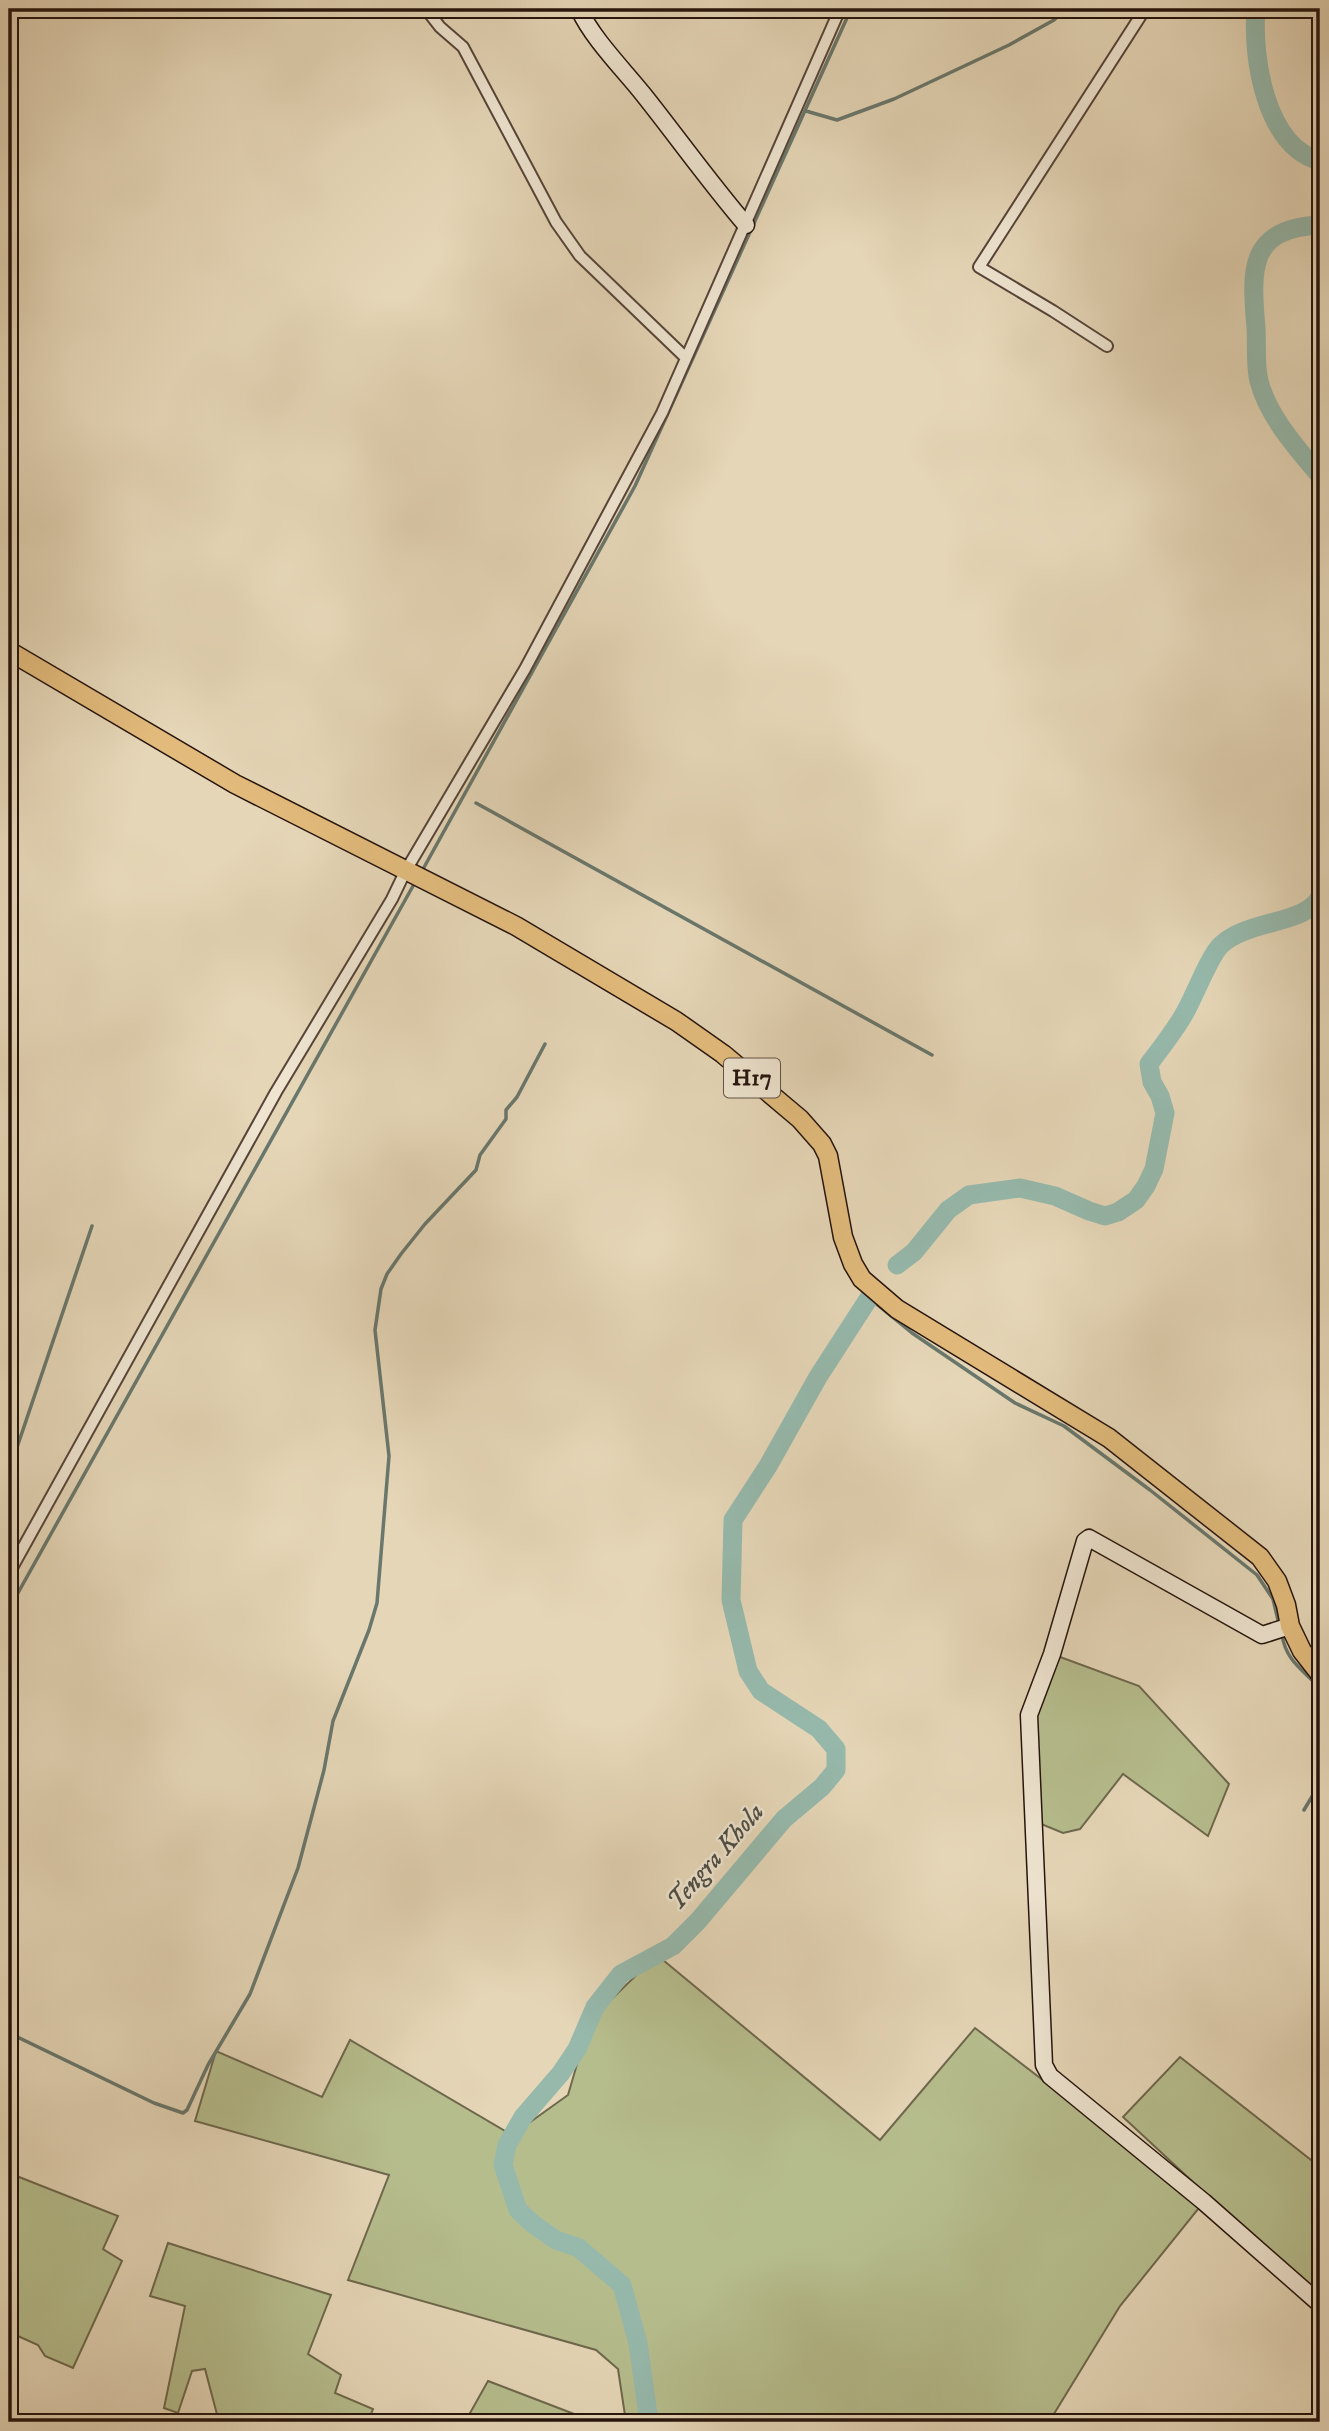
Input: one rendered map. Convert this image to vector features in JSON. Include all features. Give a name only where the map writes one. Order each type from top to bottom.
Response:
[{"type":"main road","name":"H17","points":[[9,651],[235,784],[516,926],[676,1021],[723,1054],[800,1119],[822,1144],[828,1156],[843,1237],[862,1279],[897,1309],[1109,1438],[1260,1557],[1277,1581],[1290,1626],[1303,1651],[1320,1674]]},
{"type":"street","points":[[426,9],[440,27],[463,47],[556,222],[580,257],[686,358]]},
{"type":"street","points":[[579,9],[592,31],[676,135],[713,187],[746,225]]},
{"type":"street","points":[[9,1573],[276,1093],[392,899],[405,872],[550,623],[662,413],[840,9]]},
{"type":"street","points":[[1107,346],[979,267],[1145,9]]},
{"type":"street","points":[[1290,1626],[1262,1635],[1090,1538],[1085,1541],[1052,1654],[1029,1716],[1044,2065],[1050,2076],[1203,2202],[1320,2304]]},
{"type":"green space","points":[[1052,1654],[1139,1686],[1229,1784],[1208,1836],[1123,1774],[1080,1829],[1063,1833],[1034,1821],[1029,1715]]},
{"type":"green space","points":[[657,1955],[880,2140],[975,2028],[1203,2203],[1120,2306],[1049,2422],[626,2422],[618,2369],[596,2350],[348,2280],[389,2175],[195,2121],[216,2051],[322,2097],[350,2040],[512,2135],[568,2095],[590,2020]]},
{"type":"green space","points":[[1180,2057],[1320,2167],[1320,2300],[1123,2117]]},
{"type":"green space","points":[[9,2173],[118,2216],[103,2249],[122,2261],[73,2368],[45,2356],[38,2345],[9,2332]]},
{"type":"green space","points":[[168,2243],[331,2295],[308,2354],[341,2375],[335,2393],[373,2409],[368,2422],[219,2422],[205,2369],[192,2371],[178,2413],[164,2408],[185,2306],[150,2296]]},
{"type":"green space","points":[[488,2381],[595,2422],[465,2422]]},
{"type":"waterway","points":[[422,871],[635,486],[851,9]]},
{"type":"waterway","points":[[806,111],[837,120],[894,99],[1009,45],[1054,20],[1065,9]]},
{"type":"waterway","points":[[1256,9],[1255,29],[1260,74],[1275,119],[1286,138],[1301,152],[1320,161]]},
{"type":"waterway","points":[[1320,225],[1296,228],[1279,234],[1267,244],[1259,256],[1254,288],[1257,368],[1263,394],[1285,432],[1320,476]]},
{"type":"waterway","points":[[476,803],[932,1055]]},
{"type":"waterway","points":[[9,1609],[413,886]]},
{"type":"waterway","points":[[897,1265],[914,1252],[948,1210],[969,1195],[1020,1188],[1055,1196],[1105,1216],[1118,1212],[1136,1200],[1154,1169],[1165,1113],[1152,1082],[1149,1064],[1183,1016],[1216,950],[1246,930],[1302,913],[1320,897]]},
{"type":"waterway","points":[[9,2033],[154,2103],[183,2113],[250,1994],[298,1868],[324,1770],[333,1721],[377,1603],[389,1456],[375,1330],[381,1289],[387,1274],[401,1254],[476,1170],[480,1155],[506,1119],[506,1110],[517,1097],[545,1044]]},
{"type":"waterway","points":[[9,1471],[92,1226]]},
{"type":"waterway","points":[[869,1298],[912,1333],[1015,1403],[1064,1426],[1150,1490],[1257,1575],[1273,1599],[1278,1620]]},
{"type":"waterway","name":"Tengra Khola","points":[[649,2422],[638,2343],[622,2285],[579,2248],[556,2240],[518,2210],[503,2165],[507,2145],[523,2117],[561,2073],[577,2049],[595,2007],[621,1974],[673,1946],[698,1921],[784,1819],[822,1787],[836,1770],[836,1749],[819,1729],[761,1691],[748,1671],[731,1600],[733,1520],[768,1466],[818,1377],[869,1298]]},
{"type":"waterway","points":[[1282,1635],[1291,1658],[1320,1688]]},
{"type":"waterway","points":[[1304,1810],[1320,1783]]}]
